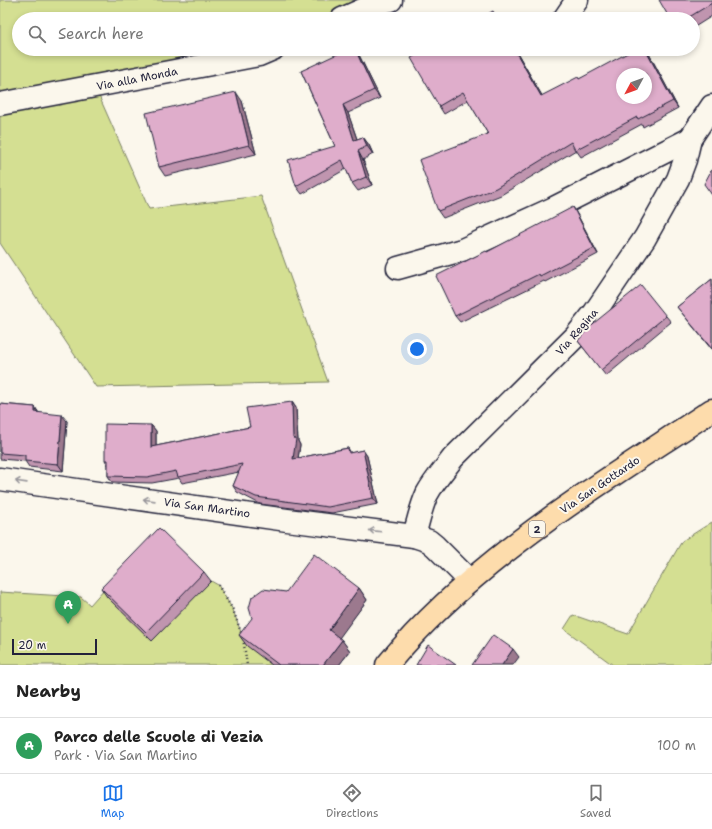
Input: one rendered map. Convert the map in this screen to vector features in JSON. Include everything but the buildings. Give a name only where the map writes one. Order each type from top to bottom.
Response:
[{"type":"main road","name":"Via San Gottardo","points":[[387,665],[408,639],[470,581],[577,499],[712,410]]},
{"type":"street","points":[[358,12],[378,3],[391,0]]},
{"type":"street","points":[[568,12],[576,0]]},
{"type":"street","name":"Via alla Monda","points":[[0,104],[254,56]]},
{"type":"street","name":"Via Regina","points":[[414,536],[422,506],[428,493],[453,458],[575,337],[596,312],[644,238],[678,179],[685,160],[690,138],[712,106]]},
{"type":"street","points":[[398,268],[462,250],[554,208],[690,138]]},
{"type":"street","name":"Via San Martino","points":[[0,479],[287,520],[414,536],[429,541],[470,581]]},
{"type":"path","points":[[218,585],[233,610],[242,638],[247,665]]},
{"type":"green space","points":[[0,0],[391,0],[360,12],[12,12],[12,56],[240,56],[95,87],[149,209],[261,196],[328,382],[96,387],[0,243]]},
{"type":"green space","points":[[712,522],[712,661],[709,665],[613,665],[564,629],[573,615],[628,634],[682,541]]},
{"type":"green space","points":[[211,581],[218,585],[233,610],[243,638],[272,665],[0,665],[0,592],[81,597],[90,605],[105,588]]},
{"type":"place","name":"Parco delle Scuole di Vezia","points":[[68,624]]}]
